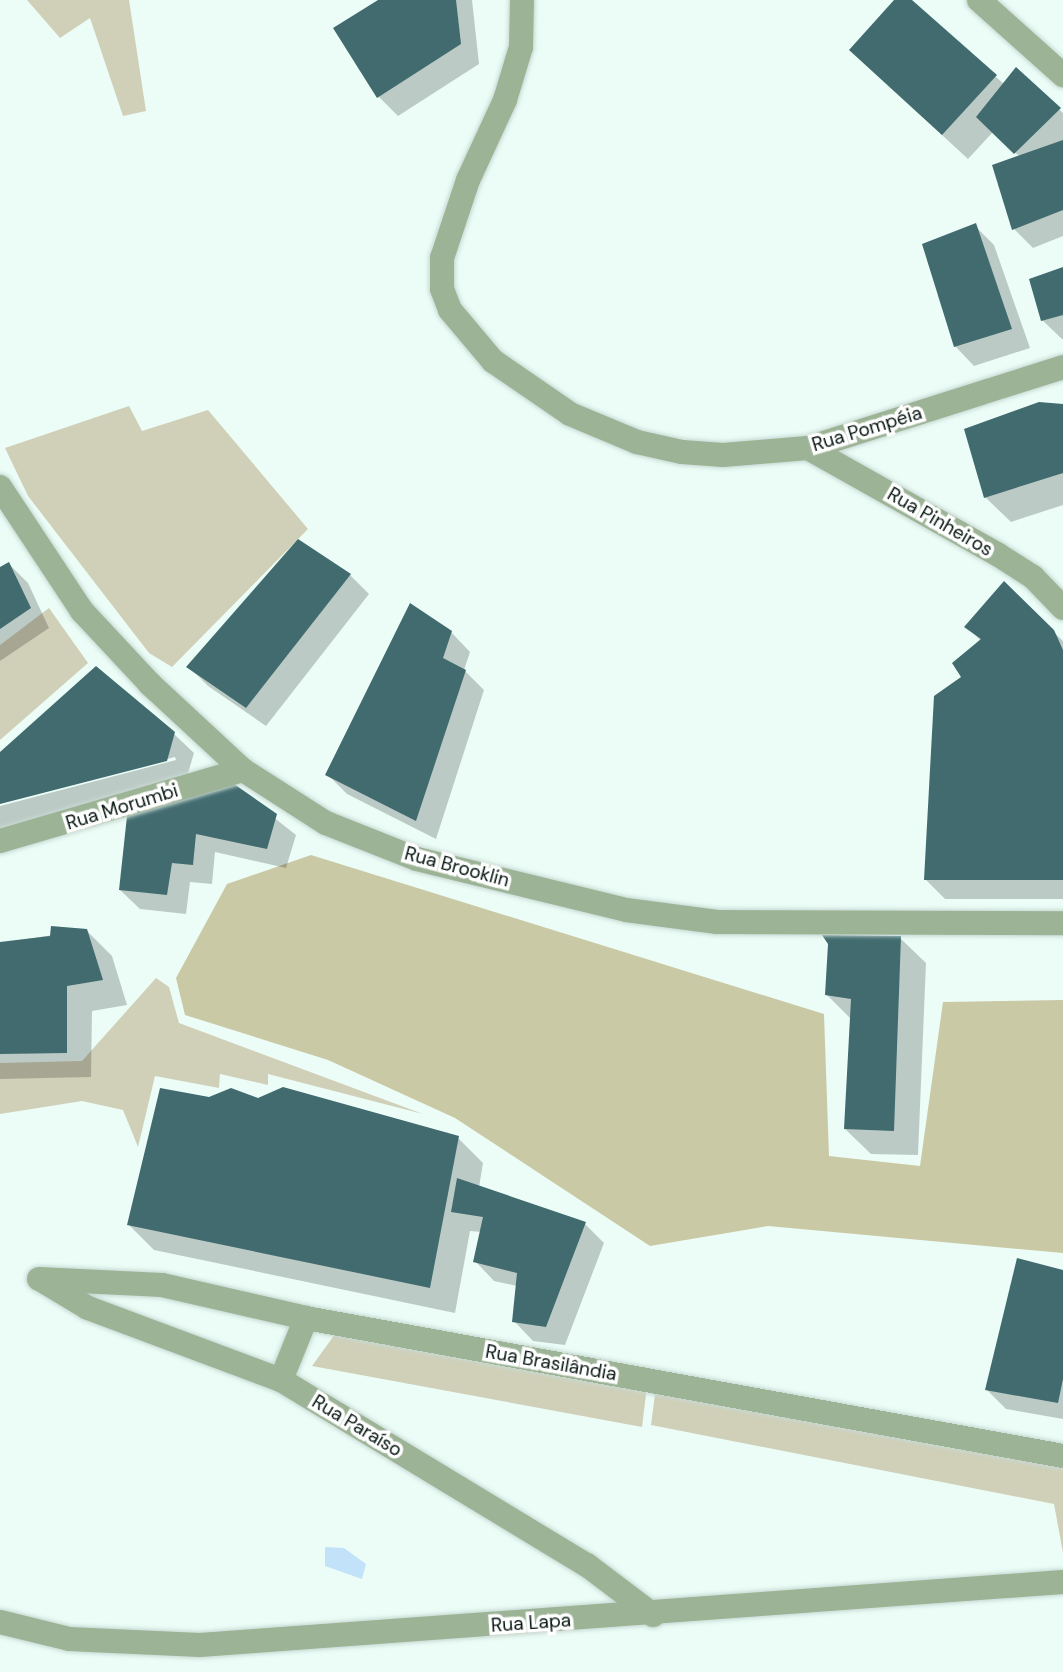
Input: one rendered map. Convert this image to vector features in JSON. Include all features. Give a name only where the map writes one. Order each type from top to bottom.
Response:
[{"type":"street","name":"Rua Pompéia","points":[[522,0],[521,47],[505,100],[468,180],[442,258],[442,289],[450,310],[493,361],[570,414],[637,442],[682,452],[723,455],[808,448],[1063,368]]},
{"type":"street","points":[[979,0],[1063,75]]},
{"type":"street","name":"Rua Pinheiros","points":[[808,448],[998,554],[1033,577],[1063,608]]},
{"type":"street","name":"Rua Brooklin","points":[[0,487],[82,611],[150,684],[243,771],[326,823],[417,859],[626,910],[717,922],[1063,923]]},
{"type":"street","name":"Rua Morumbi","points":[[0,841],[243,771]]},
{"type":"street","name":"Rua Brasilândia","points":[[39,1279],[162,1285],[306,1318],[1063,1456]]},
{"type":"street","name":"Rua Paraíso","points":[[39,1279],[88,1308],[281,1380],[587,1565],[653,1615]]},
{"type":"street","points":[[281,1380],[306,1318]]},
{"type":"street","name":"Rua Lapa","points":[[0,1622],[69,1639],[200,1645],[653,1615],[1063,1582]]},
{"type":"green space","points":[[27,0],[129,0],[146,111],[123,116],[90,18],[60,38]]},
{"type":"green space","points":[[129,406],[142,431],[208,410],[308,529],[172,667],[149,653],[28,496],[5,448]]},
{"type":"green space","points":[[49,608],[88,663],[0,740],[0,645]]},
{"type":"green space","points":[[311,855],[824,1014],[829,1156],[920,1166],[943,1002],[1063,1000],[1063,1253],[768,1226],[650,1246],[455,1118],[328,1060],[185,1015],[176,978],[227,884]]},
{"type":"green space","points":[[156,978],[169,987],[179,1023],[423,1114],[268,1074],[268,1085],[220,1074],[219,1088],[155,1076],[138,1147],[123,1110],[82,1101],[0,1114],[0,1063],[82,1061]]},
{"type":"green space","points":[[335,1334],[647,1386],[642,1427],[312,1366]]},
{"type":"green space","points":[[656,1386],[1063,1461],[1063,1553],[1054,1504],[651,1425]]},
{"type":"water","points":[[325,1547],[344,1548],[366,1564],[362,1579],[325,1566]]},
{"type":"building","points":[[378,0],[456,0],[461,44],[377,98],[333,28]]},
{"type":"building","points":[[894,0],[912,0],[997,75],[942,135],[849,50]]},
{"type":"building","points":[[1016,67],[1061,108],[1014,154],[976,117]]},
{"type":"building","points":[[1063,140],[1063,210],[1012,230],[992,165]]},
{"type":"building","points":[[976,223],[1012,329],[954,347],[922,244]]},
{"type":"building","points":[[1063,267],[1063,315],[1041,321],[1029,279]]},
{"type":"building","points":[[1039,402],[1063,404],[1063,473],[984,498],[964,429]]},
{"type":"building","points":[[298,539],[351,574],[246,708],[186,667]]},
{"type":"building","points":[[9,562],[31,608],[0,629],[0,567]]},
{"type":"building","points":[[1004,581],[1054,630],[1063,650],[1063,880],[924,880],[934,696],[961,677],[952,663],[981,639],[964,627]]},
{"type":"building","points":[[410,603],[452,631],[443,658],[466,670],[416,821],[325,775]]},
{"type":"building","points":[[96,666],[175,732],[167,761],[0,804],[0,752]]},
{"type":"building","points":[[234,784],[277,814],[267,849],[196,834],[193,865],[172,863],[167,895],[119,890],[127,816]]},
{"type":"building","points":[[51,926],[87,929],[103,980],[67,986],[67,1053],[0,1054],[0,942],[50,936]]},
{"type":"building","points":[[822,935],[901,936],[894,1131],[844,1129],[851,999],[825,995],[828,944]]},
{"type":"building","points":[[283,1087],[459,1136],[430,1288],[127,1225],[160,1088],[209,1097],[231,1088],[258,1098]]},
{"type":"building","points":[[457,1178],[586,1222],[546,1327],[512,1322],[517,1273],[473,1262],[483,1217],[451,1212]]},
{"type":"building","points":[[1017,1258],[1063,1270],[1063,1379],[1058,1403],[985,1390]]}]
